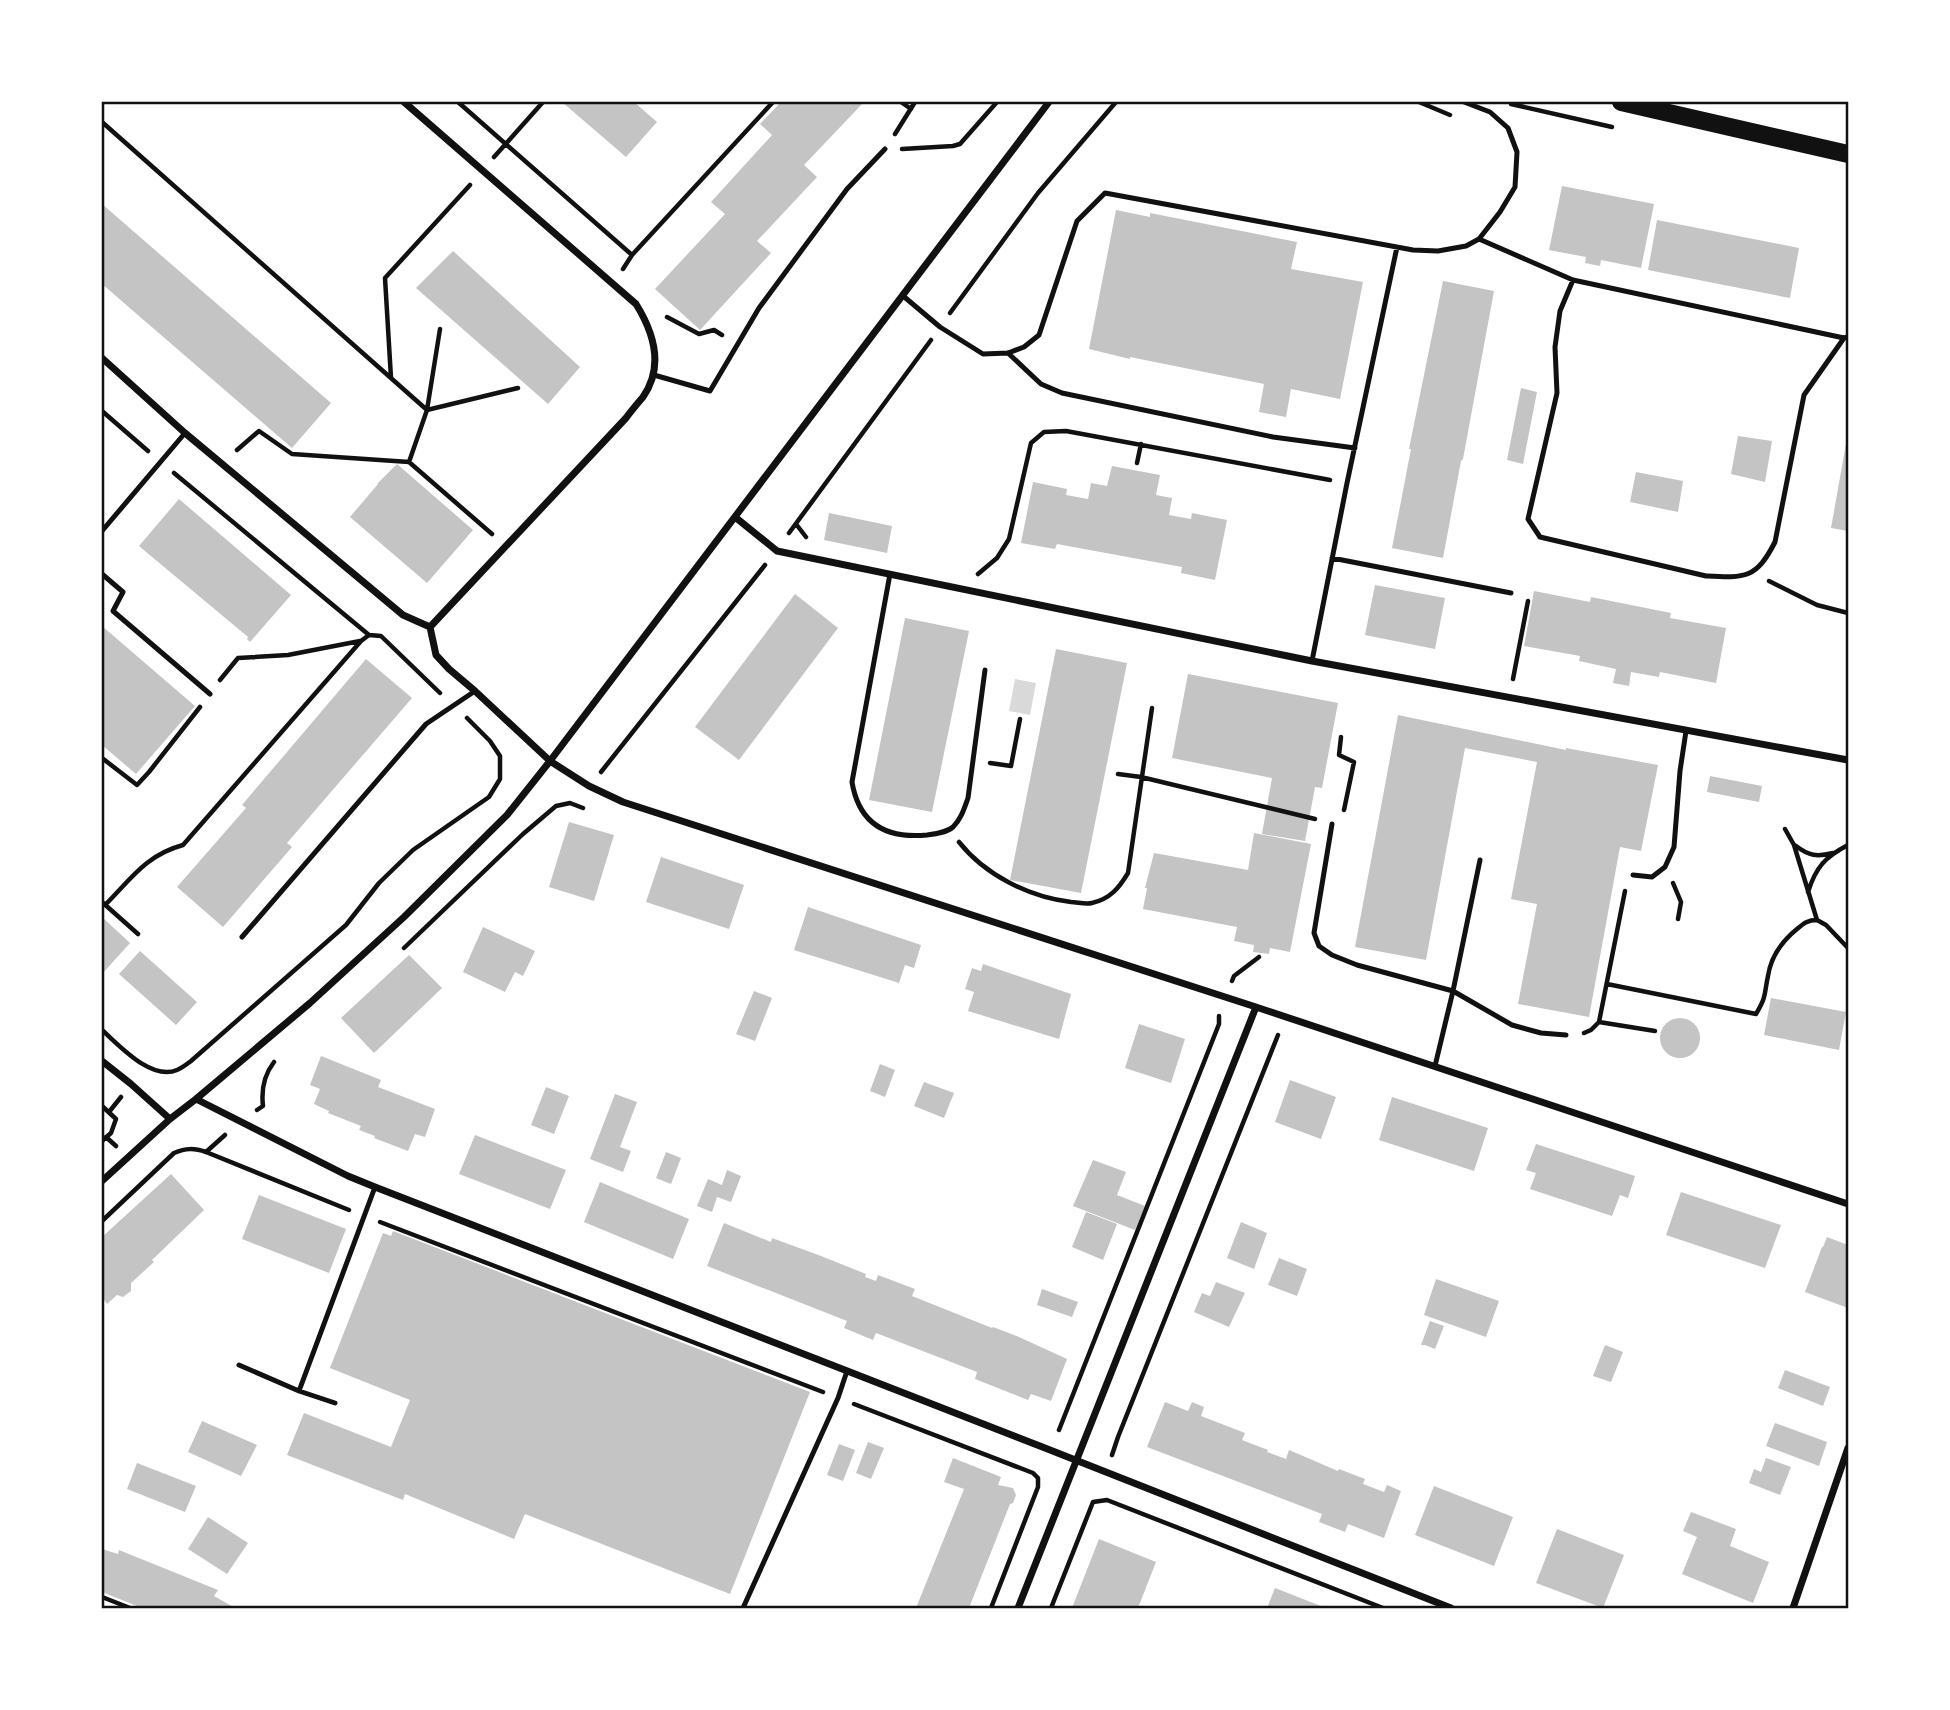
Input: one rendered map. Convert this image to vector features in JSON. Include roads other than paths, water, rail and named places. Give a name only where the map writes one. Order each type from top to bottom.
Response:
[{"type":"main road","points":[[1621,102],[1849,154]]},
{"type":"street","points":[[404,102],[636,304],[645,319],[656,362],[654,375],[644,395],[626,418],[430,626]]},
{"type":"street","points":[[102,1181],[170,1119],[310,1003],[404,917],[508,815],[1049,102]]},
{"type":"street","points":[[102,358],[185,433],[403,615],[430,626]]},
{"type":"street","points":[[735,517],[777,551],[1312,661],[1849,760]]},
{"type":"street","points":[[430,626],[436,654],[449,669],[550,761],[589,786],[636,807],[1256,1007],[1849,1204]]},
{"type":"street","points":[[1018,1608],[1256,1007]]},
{"type":"street","points":[[102,1061],[170,1119]]},
{"type":"street","points":[[195,1099],[375,1187],[1451,1608]]},
{"type":"street","points":[[1793,1608],[1849,1448]]},
{"type":"lane","points":[[902,295],[940,327],[983,354],[1008,353],[1024,347],[1039,335],[1077,221],[1105,193],[1413,250],[1438,251],[1465,246],[1479,239],[1515,187],[1517,152],[1508,128],[1490,112],[1464,102]]},
{"type":"lane","points":[[654,375],[710,391],[759,308],[847,189],[885,149]]},
{"type":"lane","points":[[1479,239],[1573,280],[1846,337],[1804,395],[1775,542],[1768,557],[1753,573],[1730,577],[1706,576],[1540,537],[1528,519],[1557,393],[1555,347],[1560,311],[1573,280]]},
{"type":"lane","points":[[1312,661],[1396,247]]},
{"type":"lane","points":[[1008,353],[1041,384],[1062,393],[1273,437],[1355,449]]},
{"type":"lane","points":[[102,531],[185,433]]},
{"type":"lane","points":[[1332,558],[1511,593]]},
{"type":"lane","points":[[102,574],[123,592],[113,611],[210,694]]},
{"type":"lane","points":[[890,574],[852,782],[855,798],[866,816],[880,828],[899,836],[916,836],[950,830],[960,818],[968,799],[985,670]]},
{"type":"lane","points":[[242,937],[426,724],[475,691]]},
{"type":"lane","points":[[1633,875],[1652,877],[1665,867],[1675,847],[1680,771],[1686,731]]},
{"type":"lane","points":[[1332,824],[1314,933],[1319,946],[1332,955],[1357,965],[1453,991],[1512,1025],[1541,1033],[1566,1035]]},
{"type":"lane","points":[[1435,1066],[1480,860]]},
{"type":"lane","points":[[299,1391],[375,1187]]},
{"type":"lane","points":[[239,1365],[335,1403]]},
{"type":"lane","points":[[743,1608],[838,1398],[847,1371]]}]
